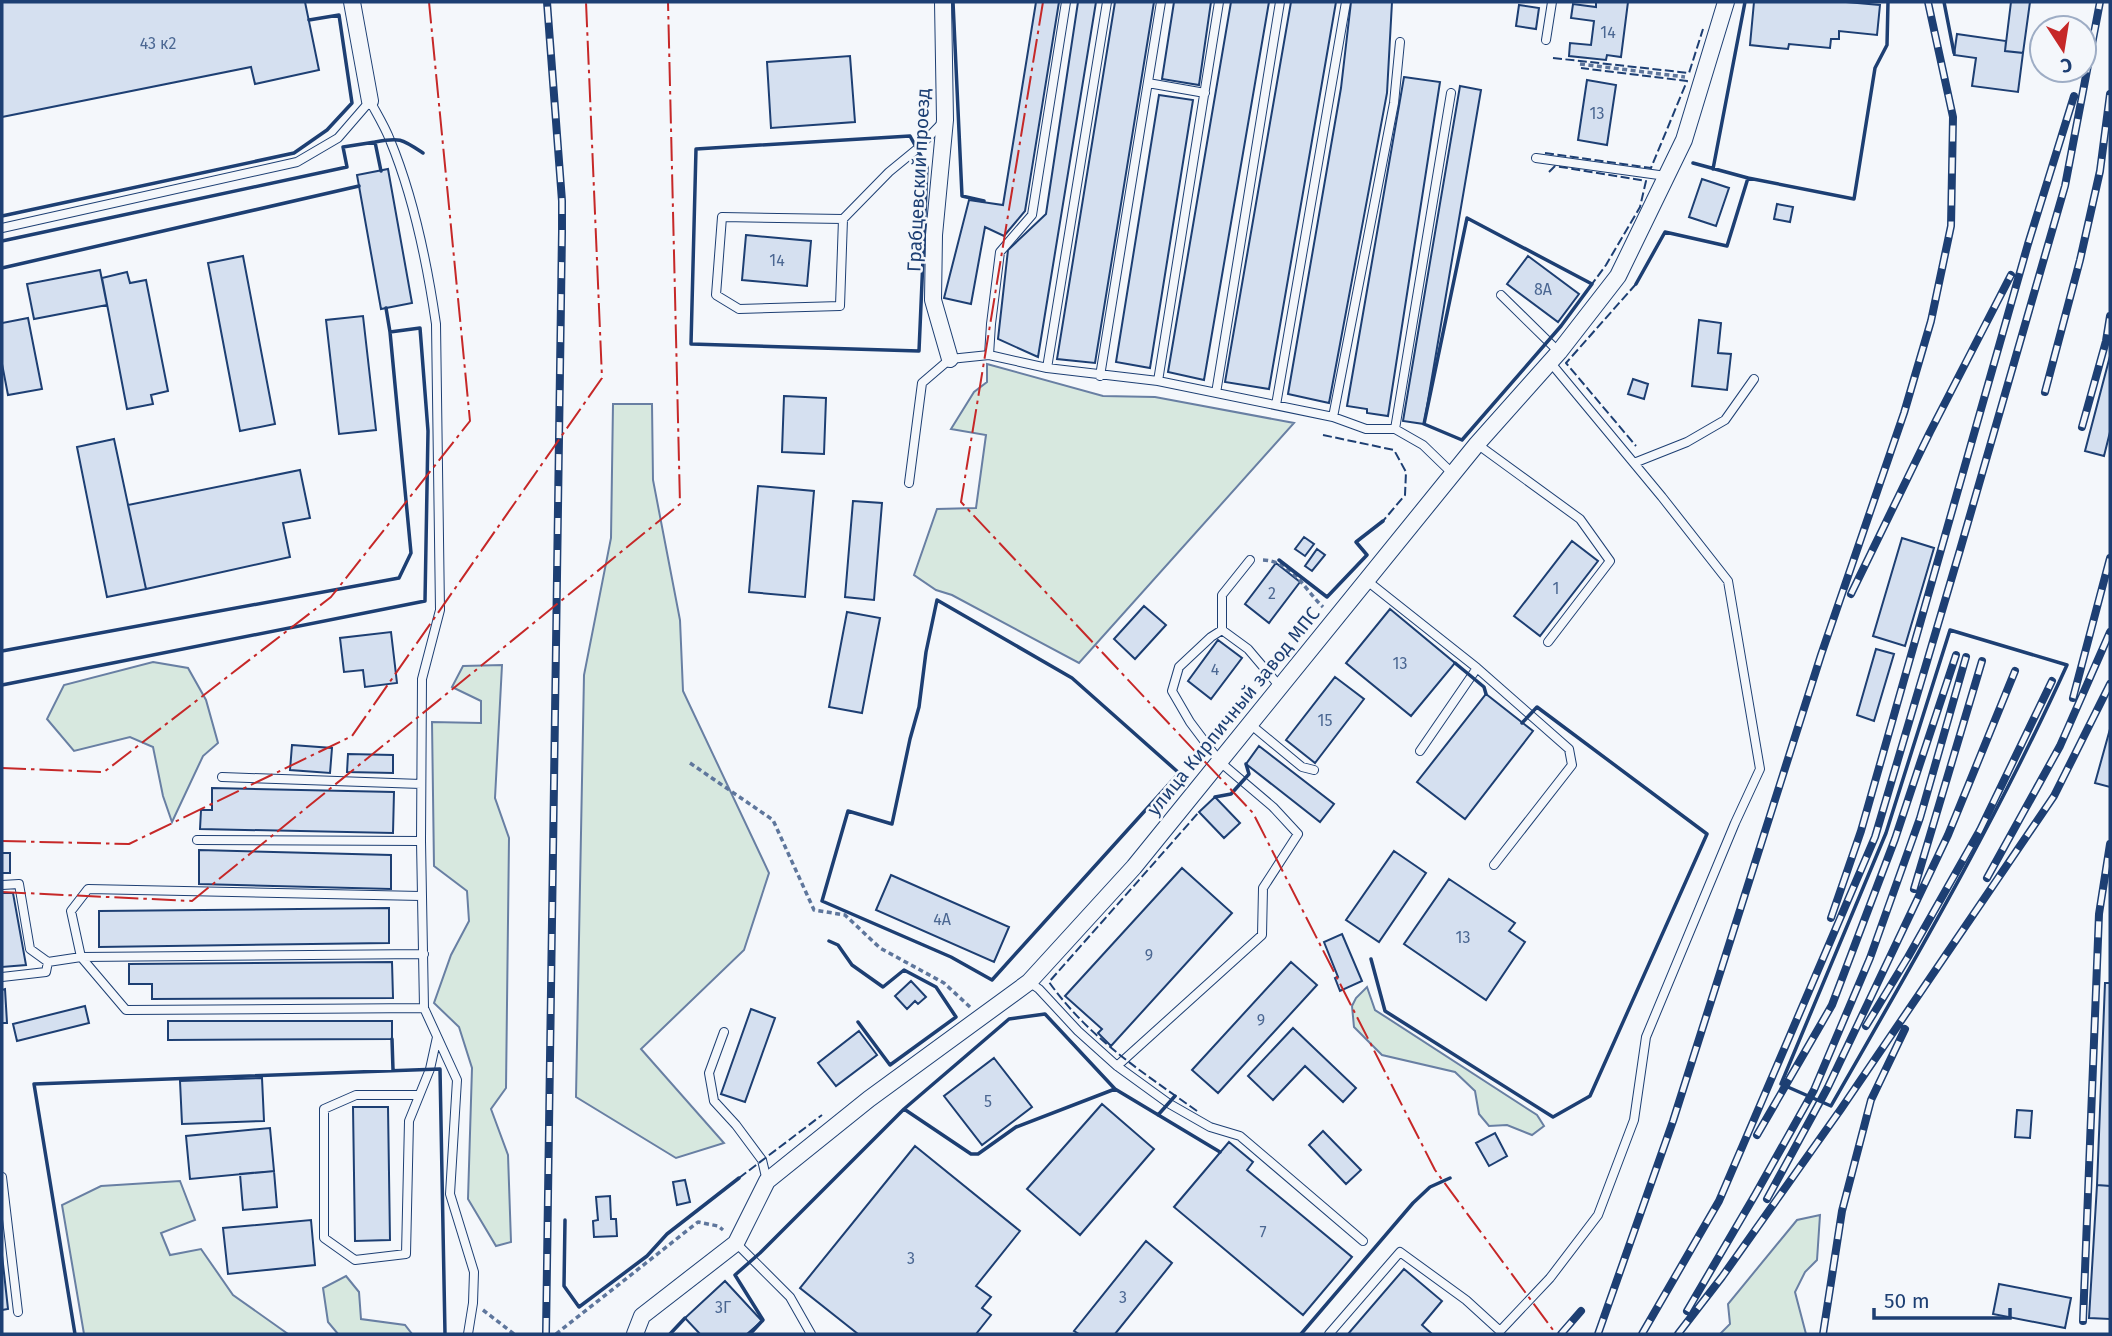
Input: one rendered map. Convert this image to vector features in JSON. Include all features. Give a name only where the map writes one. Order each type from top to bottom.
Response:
[{"type":"street","points":[[352,2],[370,101]]},
{"type":"street","name":"Грабцевский проезд","points":[[943,2],[945,120],[934,235],[933,300],[950,359]]},
{"type":"street","name":"улица Кирпичный завод МПС","points":[[635,1334],[642,1316],[736,1243],[767,1181],[869,1099],[1030,982],[1134,867],[1477,444],[1555,357],[1618,276],[1684,140],[1726,2]]},
{"type":"lane","points":[[989,355],[1000,252],[1032,215],[1066,2]]},
{"type":"lane","points":[[1047,368],[1107,2]]},
{"type":"lane","points":[[1100,376],[1161,2]]},
{"type":"lane","points":[[1158,381],[1219,2]]},
{"type":"lane","points":[[1216,393],[1280,2]]},
{"type":"lane","points":[[1276,405],[1346,2]]},
{"type":"lane","points":[[1546,40],[1552,2]]},
{"type":"lane","points":[[1333,417],[1394,103],[1400,42]]},
{"type":"lane","points":[[1148,83],[1205,93]]},
{"type":"lane","points":[[1395,429],[1451,93]]},
{"type":"lane","points":[[2,228],[297,162],[338,138],[370,101],[390,139],[413,209],[436,324],[440,610],[422,679],[421,896],[424,1008],[457,1080],[450,1194],[474,1272],[473,1303],[467,1334]]},
{"type":"lane","points":[[842,219],[722,217],[716,295],[739,309],[840,306],[842,219],[945,120]]},
{"type":"lane","points":[[1536,158],[1666,176]]},
{"type":"lane","points":[[1329,1334],[1399,1252],[1466,1300],[1500,1331],[1550,1279],[1598,1214],[1634,1120],[1646,1037],[1760,769],[1728,580],[1634,464],[1555,357],[1501,295]]},
{"type":"lane","points":[[908,483],[922,383],[950,359],[989,355],[1047,368],[1158,381],[1333,417],[1366,429],[1395,429],[1423,445],[1453,474]]},
{"type":"lane","points":[[1634,464],[1687,442],[1725,419],[1754,379]]},
{"type":"lane","points":[[1477,444],[1580,519],[1610,561],[1548,642]]},
{"type":"lane","points":[[1222,630],[1222,596],[1250,560]]},
{"type":"lane","points":[[1366,580],[1477,668],[1569,749],[1572,765],[1494,865]]},
{"type":"lane","points":[[1222,630],[1248,649],[1281,688]]},
{"type":"lane","points":[[1117,1066],[1262,934],[1263,888],[1298,834],[1273,807],[1220,762],[1190,722],[1172,691],[1179,667],[1222,630]]},
{"type":"lane","points":[[1420,751],[1477,668]]},
{"type":"lane","points":[[1250,724],[1302,767],[1314,770]]},
{"type":"lane","points":[[222,777],[421,784]]},
{"type":"lane","points":[[197,840],[421,841]]},
{"type":"lane","points":[[2,884],[19,884],[30,949],[48,962],[81,957],[424,954]]},
{"type":"lane","points":[[421,896],[88,889],[71,911],[81,957],[126,1010],[424,1008]]},
{"type":"lane","points":[[2,977],[46,972],[48,962]]},
{"type":"lane","points":[[1030,982],[1117,1066],[1168,1103],[1210,1127],[1240,1136],[1363,1241]]},
{"type":"lane","points":[[724,1032],[709,1073],[714,1101],[762,1160],[767,1181]]},
{"type":"lane","points":[[419,1095],[356,1095],[324,1108],[324,1238],[355,1260],[407,1254],[409,1121],[430,1069],[437,1037]]},
{"type":"lane","points":[[2,1177],[18,1312]]},
{"type":"lane","points":[[736,1243],[790,1297],[811,1334]]},
{"type":"path","points":[[1580,64],[1701,79]]},
{"type":"path","points":[[1250,560],[1275,560],[1303,583],[1334,619]]},
{"type":"path","points":[[690,763],[774,820],[814,910],[845,915],[880,948],[944,983],[982,1018]]},
{"type":"path","points":[[556,1334],[698,1222],[718,1226],[736,1243]]},
{"type":"path","points":[[473,1303],[514,1334]]},
{"type":"shaded area","points":[[987,364],[1103,396],[1155,397],[1294,423],[1079,663],[952,595],[936,590],[914,575],[937,509],[976,508],[986,435],[951,429],[974,392],[987,382]]},
{"type":"shaded area","points":[[613,404],[652,404],[653,480],[680,620],[683,691],[769,873],[744,950],[641,1049],[724,1143],[676,1158],[576,1097],[584,675],[611,538]]},
{"type":"shaded area","points":[[153,662],[188,668],[206,700],[218,743],[203,756],[172,822],[163,796],[153,747],[130,737],[74,751],[47,719],[64,685]]},
{"type":"shaded area","points":[[502,665],[495,798],[509,838],[506,1088],[491,1109],[508,1155],[511,1242],[496,1246],[468,1199],[472,1068],[459,1027],[434,1003],[451,955],[469,921],[467,891],[434,866],[432,722],[481,723],[481,701],[452,687],[463,666]]},
{"type":"shaded area","points":[[1367,987],[1375,1010],[1537,1115],[1544,1126],[1532,1135],[1507,1125],[1489,1126],[1479,1114],[1475,1091],[1455,1072],[1382,1055],[1354,1027],[1352,1006]]},
{"type":"shaded area","points":[[180,1181],[195,1220],[161,1233],[170,1255],[201,1249],[233,1295],[288,1334],[84,1334],[62,1205],[101,1186]]},
{"type":"shaded area","points":[[1820,1215],[1817,1260],[1805,1272],[1795,1292],[1806,1334],[1720,1334],[1730,1324],[1728,1304],[1797,1220]]},
{"type":"shaded area","points":[[346,1276],[359,1292],[361,1319],[405,1325],[412,1334],[338,1334],[328,1322],[323,1288]]},
{"type":"building","points":[[2,2],[305,2],[319,70],[255,84],[251,67],[2,117]]},
{"type":"building","points":[[1036,2],[1059,2],[1025,211],[1004,236],[985,227],[971,304],[944,298],[969,200],[1003,205]]},
{"type":"building","points":[[1078,2],[1096,2],[1038,357],[998,339],[1008,250],[1046,214]]},
{"type":"building","points":[[1115,2],[1154,2],[1095,363],[1057,359]]},
{"type":"building","points":[[1174,2],[1211,2],[1199,85],[1162,79]]},
{"type":"building","points":[[1231,2],[1269,2],[1204,380],[1168,372]]},
{"type":"building","points":[[1291,2],[1336,2],[1269,389],[1225,382]]},
{"type":"building","points":[[1351,2],[1392,2],[1387,93],[1329,403],[1288,394],[1341,88]]},
{"type":"building","points":[[1596,2],[1628,2],[1621,57],[1607,55],[1606,60],[1569,56],[1570,43],[1591,45],[1594,21],[1571,18],[1573,4],[1596,7]]},
{"type":"building","points":[[1754,2],[1846,2],[1880,5],[1877,35],[1839,31],[1839,39],[1831,39],[1830,48],[1789,44],[1788,49],[1750,45]]},
{"type":"building","points":[[2011,2],[2030,2],[2023,53],[2005,51]]},
{"type":"building","points":[[1519,5],[1539,8],[1536,29],[1516,26]]},
{"type":"building","points":[[1957,34],[2006,41],[2005,51],[2023,53],[2018,92],[1972,86],[1976,58],[1954,55]]},
{"type":"building","points":[[850,56],[855,122],[771,128],[767,62]]},
{"type":"building","points":[[1404,77],[1440,82],[1388,416],[1347,406]]},
{"type":"building","points":[[1587,80],[1616,85],[1607,145],[1578,140]]},
{"type":"building","points":[[1460,86],[1481,90],[1424,424],[1403,421]]},
{"type":"building","points":[[1159,95],[1193,100],[1150,368],[1116,362]]},
{"type":"building","points":[[388,169],[412,303],[381,309],[357,175]]},
{"type":"building","points":[[1702,179],[1729,188],[1716,226],[1689,217]]},
{"type":"building","points":[[1777,204],[1793,207],[1790,222],[1774,219]]},
{"type":"building","points":[[746,235],[811,241],[807,286],[742,280]]},
{"type":"building","points":[[243,256],[275,424],[240,431],[208,263]]},
{"type":"building","points":[[1528,256],[1579,294],[1558,322],[1507,284]]},
{"type":"building","points":[[100,270],[107,305],[34,319],[27,284]]},
{"type":"building","points":[[127,272],[130,283],[146,280],[168,391],[151,395],[153,404],[127,409],[102,278]]},
{"type":"building","points":[[363,316],[376,430],[339,434],[326,320]]},
{"type":"building","points":[[28,318],[42,389],[8,395],[2,364],[2,323]]},
{"type":"building","points":[[1699,320],[1721,323],[1718,353],[1731,354],[1727,390],[1692,386]]},
{"type":"building","points":[[2110,356],[2110,432],[2104,456],[2085,451]]},
{"type":"building","points":[[1633,379],[1648,384],[1644,399],[1628,394]]},
{"type":"building","points":[[784,396],[826,398],[824,454],[782,452]]},
{"type":"building","points":[[114,439],[146,589],[107,597],[77,447]]},
{"type":"building","points":[[300,470],[310,518],[283,523],[290,557],[146,589],[128,505]]},
{"type":"building","points":[[758,486],[814,491],[805,597],[749,592]]},
{"type":"building","points":[[853,501],[882,503],[874,600],[845,597]]},
{"type":"building","points":[[1304,537],[1314,544],[1305,556],[1295,549]]},
{"type":"building","points":[[1902,538],[1934,548],[1905,646],[1873,636]]},
{"type":"building","points":[[1572,541],[1598,561],[1540,636],[1514,616]]},
{"type":"building","points":[[1317,549],[1325,555],[1312,571],[1305,566]]},
{"type":"building","points":[[1276,563],[1300,582],[1269,623],[1245,604]]},
{"type":"building","points":[[1144,606],[1166,625],[1135,659],[1114,639]]},
{"type":"building","points":[[1390,609],[1455,663],[1411,716],[1346,663]]},
{"type":"building","points":[[847,612],[880,618],[862,713],[829,707]]},
{"type":"building","points":[[391,632],[397,683],[365,687],[363,670],[344,672],[340,638]]},
{"type":"building","points":[[1218,640],[1242,658],[1211,699],[1188,681]]},
{"type":"building","points":[[1876,649],[1894,654],[1874,721],[1857,715]]},
{"type":"building","points":[[1335,677],[1364,699],[1315,763],[1286,740]]},
{"type":"building","points":[[1486,694],[1533,731],[1465,819],[1417,782]]},
{"type":"building","points":[[2110,729],[2110,787],[2095,783]]},
{"type":"building","points":[[292,745],[332,748],[330,773],[290,770]]},
{"type":"building","points":[[1259,746],[1334,804],[1320,822],[1246,764]]},
{"type":"building","points":[[348,754],[393,755],[393,773],[347,772]]},
{"type":"building","points":[[212,788],[394,792],[393,833],[200,829],[201,810],[212,810]]},
{"type":"building","points":[[1215,797],[1240,823],[1224,838],[1199,812]]},
{"type":"building","points":[[199,850],[391,855],[391,889],[199,884]]},
{"type":"building","points":[[1394,851],[1426,873],[1379,942],[1346,920]]},
{"type":"building","points":[[2,853],[10,853],[10,873],[2,873]]},
{"type":"building","points":[[1182,868],[1232,913],[1111,1046],[1098,1033],[1102,1029],[1065,996]]},
{"type":"building","points":[[891,875],[1009,927],[994,962],[876,910]]},
{"type":"building","points":[[1449,879],[1515,923],[1509,931],[1525,942],[1486,1000],[1404,944]]},
{"type":"building","points":[[2,893],[13,893],[26,965],[2,967]]},
{"type":"building","points":[[389,908],[389,943],[99,947],[99,911]]},
{"type":"building","points":[[1342,934],[1362,981],[1340,991],[1335,978],[1338,977],[1324,942]]},
{"type":"building","points":[[392,962],[393,998],[152,999],[152,984],[129,984],[129,964]]},
{"type":"building","points":[[1291,962],[1317,985],[1218,1093],[1192,1070]]},
{"type":"building","points":[[911,981],[926,997],[918,1004],[915,1001],[907,1009],[895,996]]},
{"type":"building","points":[[2105,983],[2110,983],[2110,1186],[2097,1185]]},
{"type":"building","points":[[5,989],[7,1023],[2,1023],[2,990]]},
{"type":"building","points":[[85,1006],[89,1023],[17,1041],[13,1024]]},
{"type":"building","points":[[751,1009],[775,1018],[745,1102],[721,1094]]},
{"type":"building","points":[[168,1021],[392,1021],[392,1039],[168,1040]]},
{"type":"building","points":[[1293,1028],[1356,1088],[1343,1102],[1305,1066],[1273,1100],[1248,1076]]},
{"type":"building","points":[[859,1031],[877,1055],[836,1086],[818,1063]]},
{"type":"building","points":[[994,1058],[1032,1107],[982,1145],[944,1096]]},
{"type":"building","points":[[262,1078],[264,1121],[182,1124],[180,1081]]},
{"type":"building","points":[[1102,1104],[1154,1149],[1080,1235],[1027,1189]]},
{"type":"building","points":[[353,1107],[388,1107],[390,1240],[355,1241]]},
{"type":"building","points":[[2017,1110],[2032,1111],[2030,1138],[2015,1137]]},
{"type":"building","points":[[270,1128],[274,1171],[190,1179],[186,1136]]},
{"type":"building","points":[[1323,1131],[1361,1170],[1346,1184],[1309,1145]]},
{"type":"building","points":[[1495,1133],[1507,1156],[1489,1166],[1476,1143]]},
{"type":"building","points":[[1229,1142],[1253,1162],[1247,1170],[1352,1257],[1303,1315],[1174,1207]]},
{"type":"building","points":[[915,1146],[1020,1231],[976,1286],[991,1297],[982,1308],[991,1315],[976,1334],[858,1334],[800,1288]]},
{"type":"building","points":[[274,1171],[277,1207],[243,1210],[240,1174]]},
{"type":"building","points":[[685,1180],[690,1202],[677,1205],[673,1182]]},
{"type":"building","points":[[2097,1185],[2110,1186],[2110,1319],[2089,1318]]},
{"type":"building","points":[[610,1196],[611,1219],[616,1219],[617,1236],[594,1237],[593,1221],[598,1220],[596,1197]]},
{"type":"building","points":[[311,1220],[315,1265],[228,1274],[223,1228]]},
{"type":"building","points":[[1146,1241],[1172,1263],[1115,1334],[1079,1334],[1074,1331]]},
{"type":"building","points":[[2,1255],[8,1309],[2,1310]]},
{"type":"building","points":[[1404,1269],[1442,1301],[1422,1325],[1432,1334],[1348,1334]]},
{"type":"building","points":[[725,1281],[762,1321],[747,1334],[700,1334],[685,1318]]},
{"type":"building","points":[[1999,1284],[2071,1298],[2065,1328],[1993,1314]]},
{"type":"railway","points":[[546,1334],[562,232],[547,2]]},
{"type":"railway","points":[[1598,1334],[1673,1121],[1821,655],[1904,413],[1931,321],[1951,226],[1953,117],[1928,2]]},
{"type":"railway","points":[[1642,1334],[1719,1201],[1875,837],[2065,186],[2100,2]]},
{"type":"railway","points":[[2045,392],[2100,171],[2110,94]]},
{"type":"railway","points":[[1831,918],[1861,831],[2028,244],[2074,96]]},
{"type":"railway","points":[[1851,594],[2011,275]]},
{"type":"railway","points":[[2082,427],[2106,341],[2110,316]]},
{"type":"railway","points":[[2073,698],[2110,558]]},
{"type":"railway","points":[[1987,878],[2060,746],[2110,632]]},
{"type":"railway","points":[[1757,1135],[1832,1005],[1895,839],[1956,655]]},
{"type":"railway","points":[[1687,1311],[1814,1090],[1870,958],[1920,818],[1966,657]]},
{"type":"railway","points":[[1914,889],[1982,661]]},
{"type":"railway","points":[[1767,1199],[1828,1087],[1948,835],[2015,671]]},
{"type":"railway","points":[[1866,1026],[1980,830],[2052,681]]},
{"type":"railway","points":[[1678,1334],[1722,1277],[1841,1109],[2054,796],[2110,684]]},
{"type":"railway","points":[[2083,1321],[2099,914],[2110,844]]},
{"type":"railway","points":[[1823,1334],[1842,1211],[1871,1100],[1905,1029]]},
{"type":"railway","points":[[1561,1334],[1581,1311]]},
{"type":"fence","points":[[1553,58],[1689,73],[1703,29]]},
{"type":"fence","points":[[1545,153],[1651,168],[1687,81],[1581,68]]},
{"type":"fence","points":[[1549,172],[1555,166],[1646,181],[1640,207],[1592,284]]},
{"type":"fence","points":[[1636,284],[1566,363],[1636,446]]},
{"type":"fence","points":[[1323,435],[1394,450],[1406,472],[1405,495],[1383,521]]},
{"type":"fence","points":[[1197,1111],[1117,1053],[1081,1020],[1049,982],[1199,812]]},
{"type":"fence","points":[[739,1178],[822,1115]]},
{"type":"wall","points":[[953,2],[962,196],[984,201]]},
{"type":"wall","points":[[1713,169],[1745,2]]},
{"type":"wall","points":[[1748,178],[1854,199],[1875,68],[1887,45],[1888,2]]},
{"type":"wall","points":[[1944,2],[1954,53]]},
{"type":"wall","points":[[2,216],[294,153],[327,130],[352,103],[339,15],[309,20]]},
{"type":"wall","points":[[910,136],[927,167],[919,351],[691,344],[696,149],[910,136]]},
{"type":"wall","points":[[375,142],[400,140],[423,153]]},
{"type":"wall","points":[[2,241],[347,167],[343,147],[375,142],[381,171]]},
{"type":"wall","points":[[1636,284],[1665,232],[1727,246],[1748,178],[1693,163]]},
{"type":"wall","points":[[2,268],[359,186]]},
{"type":"wall","points":[[1467,218],[1592,284],[1561,326],[1462,440],[1424,424],[1467,218]]},
{"type":"wall","points":[[2,651],[399,578],[411,553],[386,308]]},
{"type":"wall","points":[[2,685],[425,601],[428,431],[420,328],[390,332]]},
{"type":"wall","points":[[1279,560],[1327,597],[1367,555],[1356,542],[1383,521]]},
{"type":"wall","points":[[937,600],[1072,678],[1179,773],[992,980],[951,957],[822,901],[848,811],[892,824],[919,707],[926,652],[937,600]]},
{"type":"wall","points":[[1950,630],[2067,665],[1984,833],[1831,1106],[1781,1084],[1886,833],[1950,630]]},
{"type":"wall","points":[[1455,663],[1484,687],[1486,694]]},
{"type":"wall","points":[[1371,959],[1385,1011],[1553,1117],[1590,1096],[1707,834],[1537,707],[1522,723]]},
{"type":"wall","points":[[1215,797],[1231,794],[1249,774],[1246,764]]},
{"type":"wall","points":[[829,941],[838,945],[852,965],[883,987],[904,970],[936,987],[956,1017],[890,1065],[858,1022]]},
{"type":"wall","points":[[750,1334],[763,1320],[735,1275],[904,1109],[1009,1019],[1045,1014],[1115,1089],[1220,1152]]},
{"type":"wall","points":[[392,1039],[393,1070]]},
{"type":"wall","points":[[75,1334],[34,1084],[440,1069],[445,1334]]},
{"type":"wall","points":[[904,1109],[971,1154],[978,1154],[1016,1127],[1115,1089]]},
{"type":"wall","points":[[1158,1115],[1175,1096]]},
{"type":"wall","points":[[565,1220],[564,1286],[579,1307],[647,1256],[667,1234],[739,1178]]},
{"type":"wall","points":[[1301,1334],[1413,1203],[1430,1187],[1450,1178]]},
{"type":"wall","points":[[670,1334],[685,1318]]},
{"type":"power","points":[[2,768],[104,772],[331,597],[470,421],[429,2]]},
{"type":"power","points":[[2,841],[129,844],[352,736],[602,378],[586,2]]},
{"type":"power","points":[[2,892],[192,901],[680,504],[668,2]]},
{"type":"power","points":[[1043,2],[961,502],[1253,813],[1435,1170],[1556,1334]]}]
